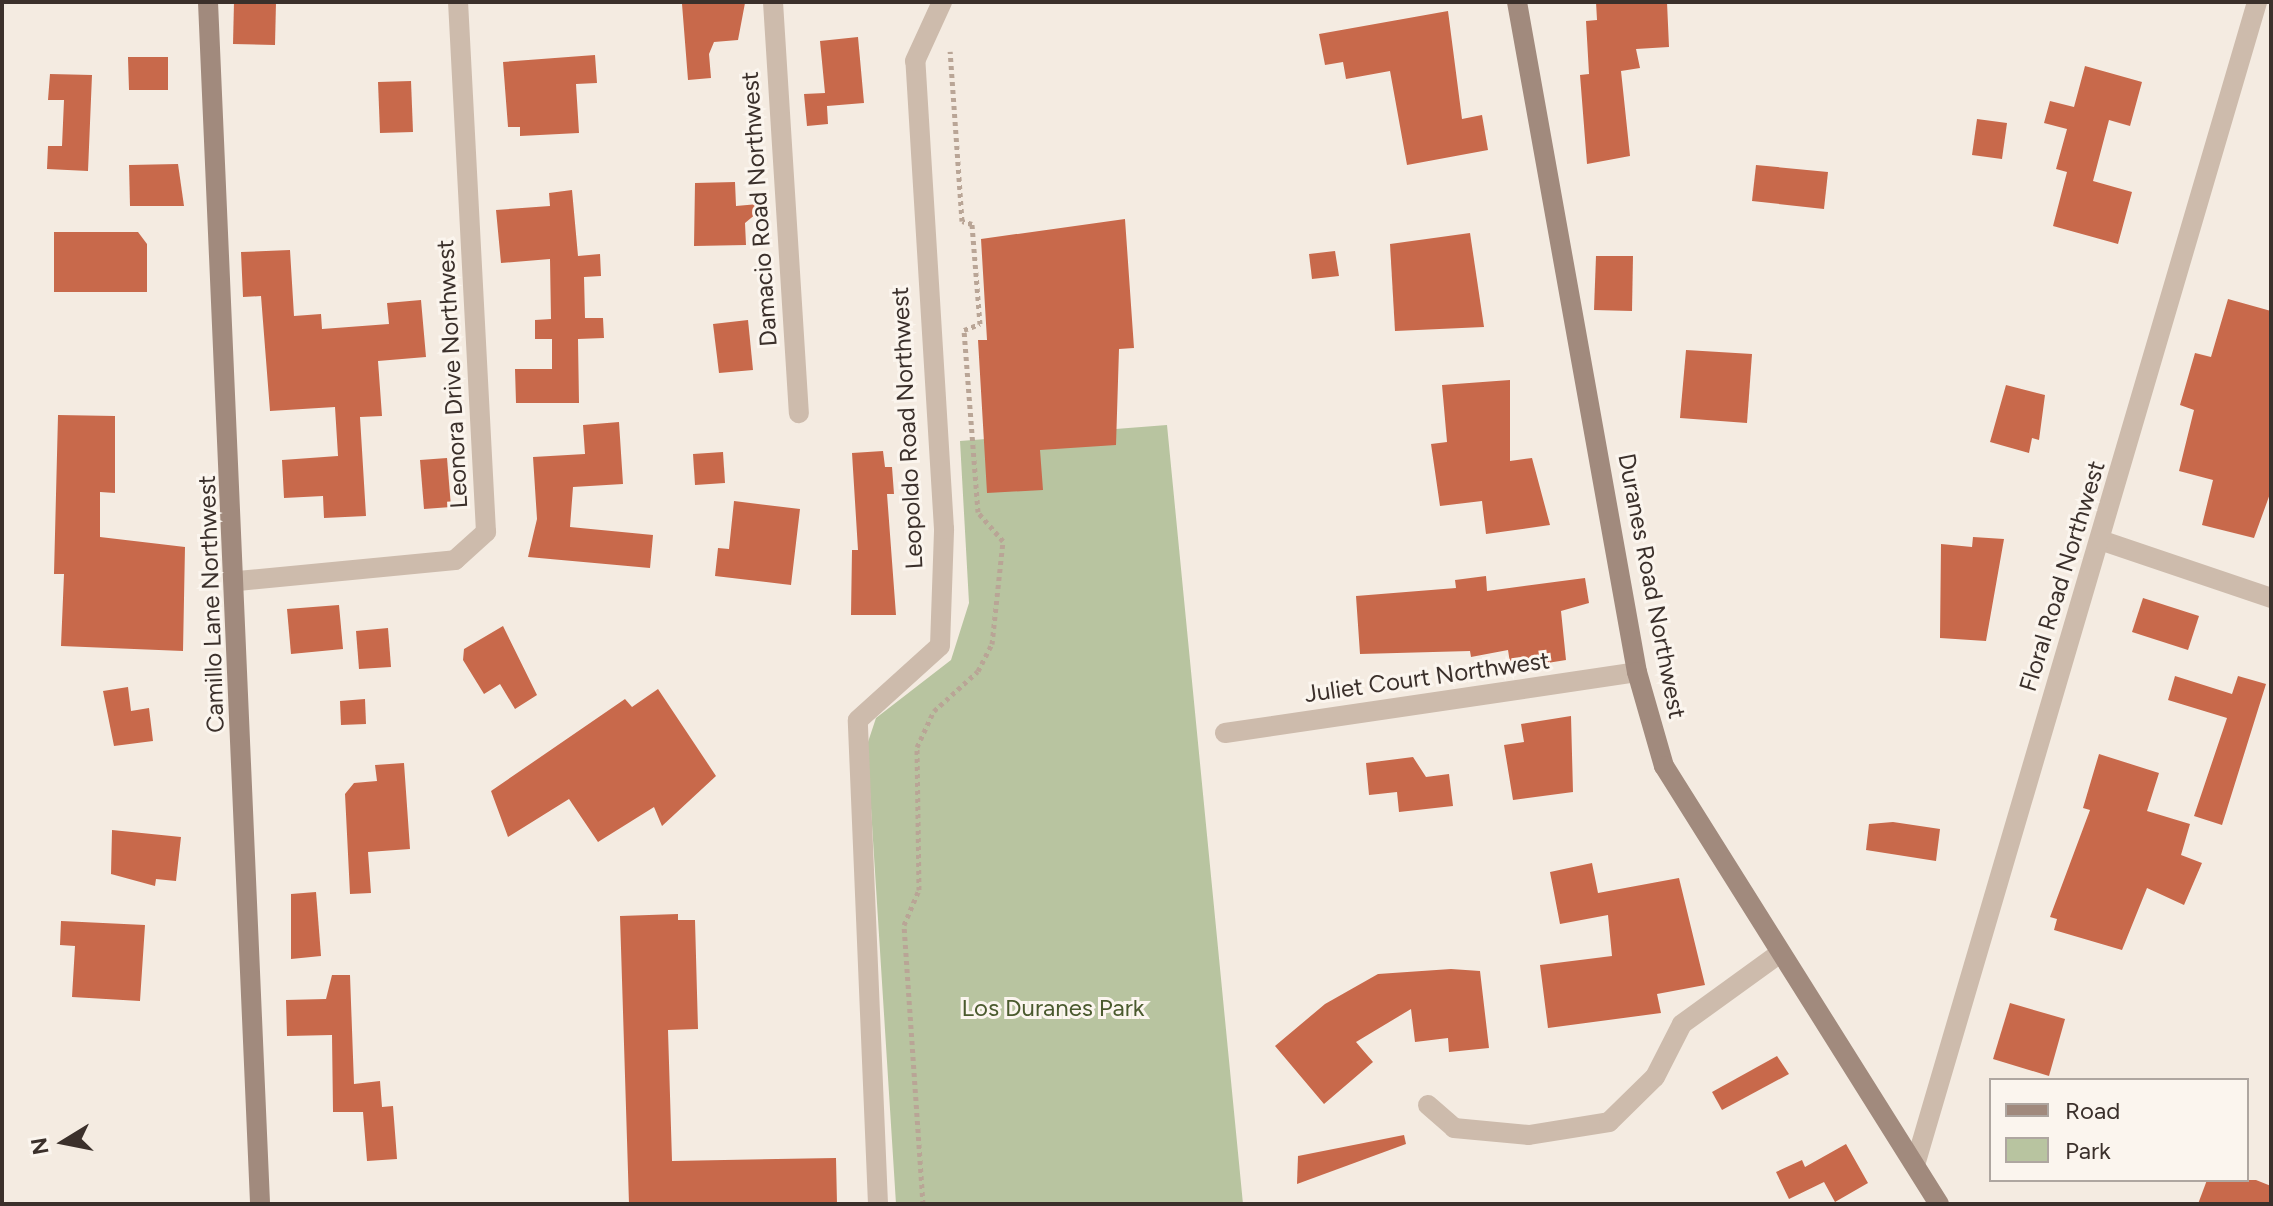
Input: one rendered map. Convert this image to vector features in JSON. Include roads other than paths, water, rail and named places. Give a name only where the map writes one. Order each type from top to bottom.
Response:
[{"type":"street","name":"Camillo Lane Northwest","points":[[208,2],[238,581],[260,1204]]},
{"type":"street","name":"Leonora Drive Northwest","points":[[238,581],[455,560],[486,532],[458,2]]},
{"type":"street","name":"Damacio Road Northwest","points":[[773,2],[799,413]]},
{"type":"street","name":"Leopoldo Road Northwest","points":[[878,1204],[857,735],[858,720],[940,646],[944,529],[915,61],[942,2]]},
{"type":"street","name":"Duranes Road Northwest","points":[[1517,2],[1637,672],[1664,766],[1939,1204]]},
{"type":"street","name":"Floral Road Northwest","points":[[1915,1165],[2257,2]]},
{"type":"street","points":[[2100,540],[2271,598]]},
{"type":"street","name":"Juliet Court Northwest","points":[[1225,733],[1637,672]]},
{"type":"street","points":[[1428,1105],[1454,1128],[1529,1135],[1609,1122],[1655,1077],[1682,1024],[1780,953]]},
{"type":"park label","name":"Los Duranes Park","points":[[1053,1008]]}]
